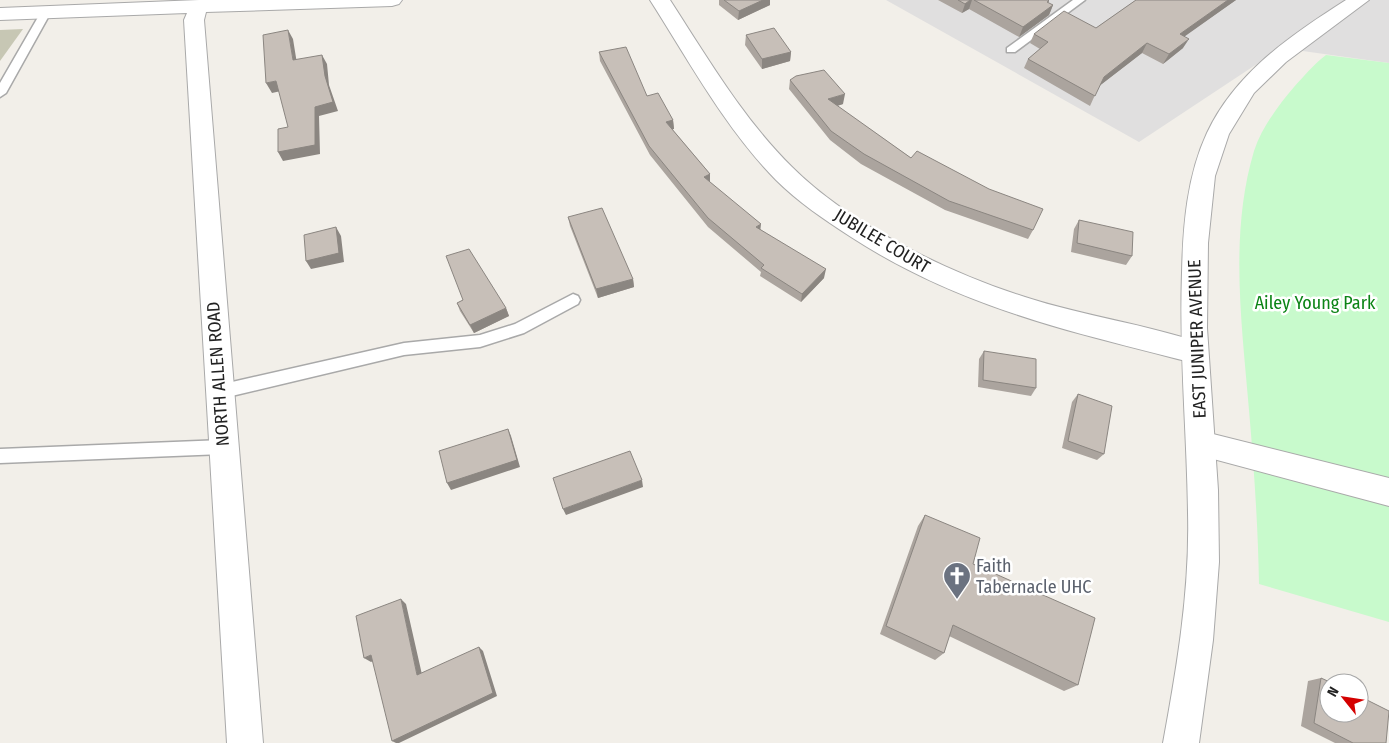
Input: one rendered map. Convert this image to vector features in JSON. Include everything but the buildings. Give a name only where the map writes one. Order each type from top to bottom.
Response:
[{"type":"street","points":[[0,14],[49,6],[199,6],[392,0]]},
{"type":"street","name":"JUBILEE COURT","points":[[660,0],[738,120],[776,166],[805,192],[845,221],[931,272],[971,289],[1037,312],[1194,352]]},
{"type":"street","name":"EAST JUNIPER AVENUE","points":[[1181,743],[1197,650],[1204,538],[1201,444],[1194,352],[1195,246],[1200,197],[1214,144],[1221,128],[1243,91],[1274,60],[1359,0]]},
{"type":"street","name":"NORTH ALLEN ROAD","points":[[199,6],[194,20],[245,743]]},
{"type":"street","points":[[1201,444],[1389,492]]},
{"type":"lane","points":[[1011,50],[1080,0]]},
{"type":"lane","points":[[0,94],[49,6]]},
{"type":"lane","points":[[219,392],[404,349],[480,340],[519,329],[573,300]]},
{"type":"lane","points":[[0,456],[187,450],[223,446]]},
{"type":"shaded area","points":[[886,0],[1389,0],[1389,63],[1281,48],[1139,142]]},
{"type":"shaded area","points":[[23,29],[0,61],[0,30]]},
{"type":"green space","name":"Ailey Young Park","points":[[1326,55],[1389,63],[1389,622],[1259,584],[1254,475],[1241,313],[1240,247],[1246,183],[1254,151],[1271,117],[1309,70]]},
{"type":"place","name":"Faith Tabernacle UHC","points":[[957,600]]}]
